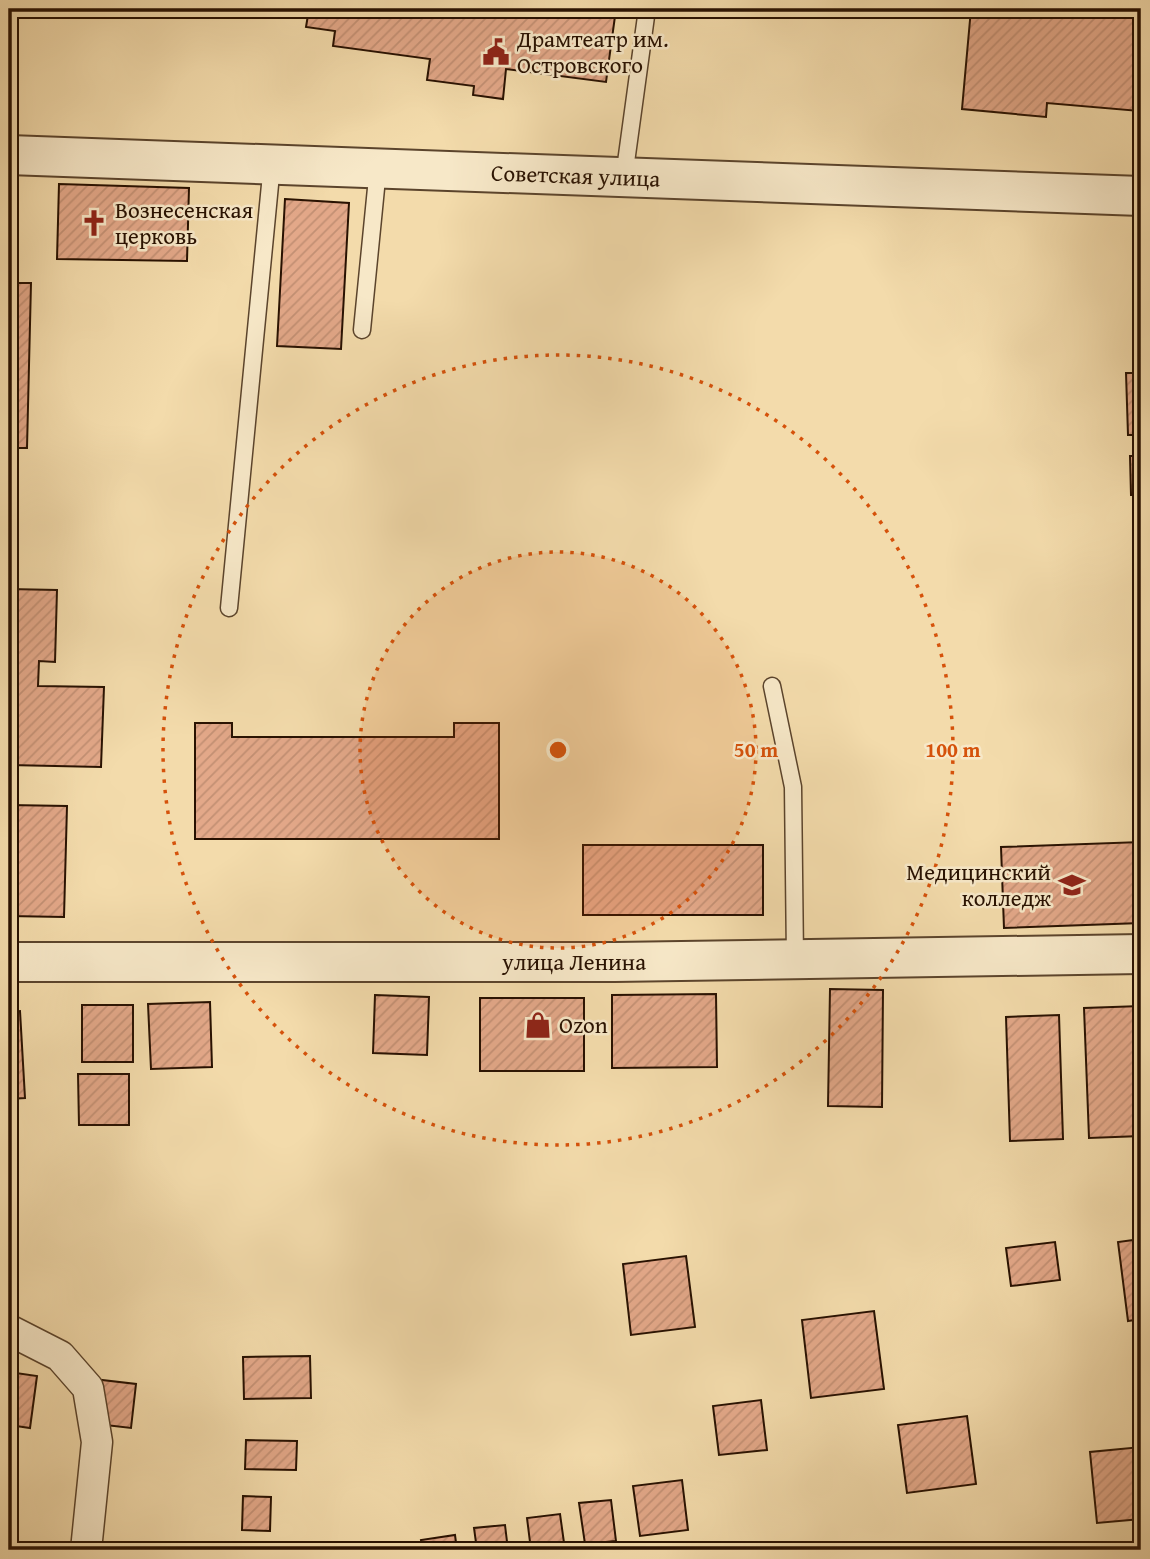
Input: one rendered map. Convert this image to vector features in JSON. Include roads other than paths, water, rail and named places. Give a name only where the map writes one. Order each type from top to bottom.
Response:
[{"type":"street","name":"Советская улица","points":[[9,155],[1141,196]]},
{"type":"street","name":"улица Ленина","points":[[9,962],[602,962],[1141,954]]},
{"type":"street","points":[[9,1330],[61,1356],[88,1388],[97,1442],[86,1550]]},
{"type":"lane","points":[[624,177],[647,9]]},
{"type":"lane","points":[[229,608],[272,164]]},
{"type":"lane","points":[[362,330],[378,168]]},
{"type":"lane","points":[[772,686],[793,787],[795,959]]},
{"type":"place","name":"Драмтеатр им. Островского","points":[[496,52]]},
{"type":"place","name":"Вознесенская церковь","points":[[94,223]]},
{"type":"place","name":"Медицинский колледж","points":[[1072,885]]},
{"type":"place","name":"Ozon","points":[[538,1025]]}]
